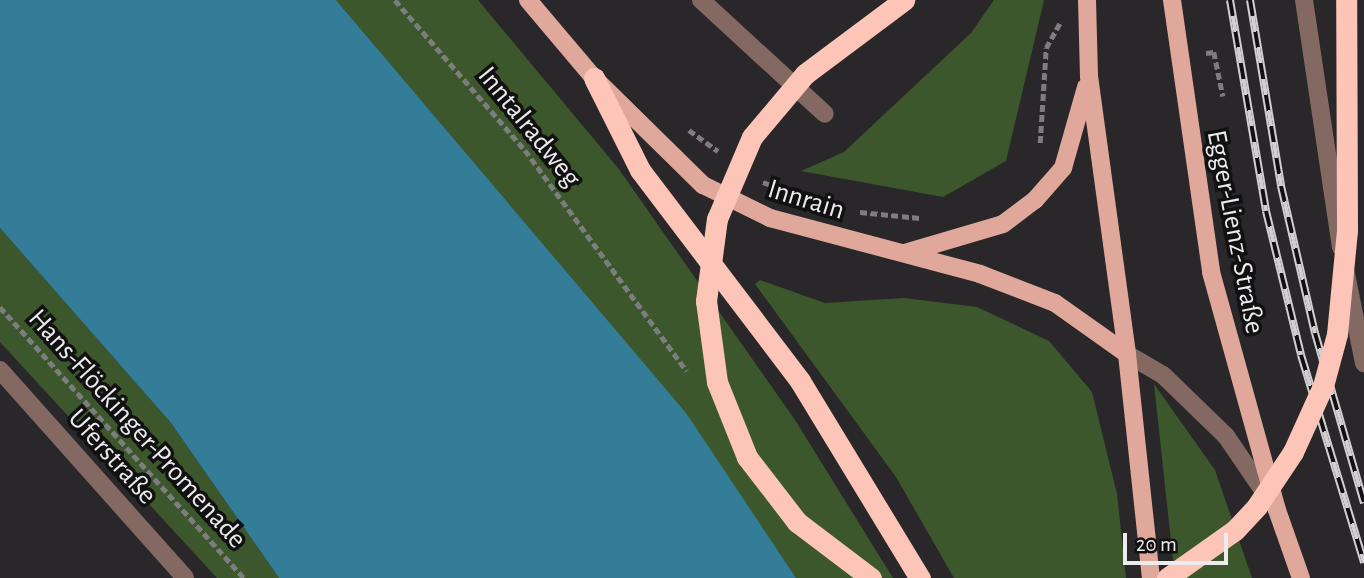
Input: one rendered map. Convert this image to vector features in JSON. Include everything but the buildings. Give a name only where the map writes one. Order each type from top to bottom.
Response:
[{"type":"highway","points":[[871,578],[797,522],[747,457],[717,382],[709,341],[707,273],[717,219],[734,172],[767,116],[840,44],[904,0]]},
{"type":"highway","points":[[1167,578],[1235,530],[1256,506],[1293,452],[1323,386],[1337,334],[1346,242],[1346,0]]},
{"type":"highway","points":[[594,78],[639,170],[800,381],[920,578]]},
{"type":"main road","name":"Innrain","points":[[528,0],[594,78],[671,158],[703,184],[739,206],[818,233],[980,274],[1055,303],[1127,354]]},
{"type":"main road","points":[[1087,0],[1089,76],[1127,354],[1151,578]]},
{"type":"main road","name":"Egger-Lienz-Straße","points":[[1172,0],[1210,272],[1277,510],[1301,578]]},
{"type":"main road","points":[[903,254],[1003,224],[1035,201],[1063,168],[1089,76]]},
{"type":"street","points":[[701,0],[825,114]]},
{"type":"street","points":[[1304,0],[1334,210],[1364,363]]},
{"type":"street","points":[[1127,354],[1163,375],[1226,436],[1277,510]]},
{"type":"street","name":"Uferstraße","points":[[0,370],[185,578]]},
{"type":"path","name":"Inntalradweg","points":[[395,0],[524,150],[625,286]]},
{"type":"path","points":[[1039,147],[1046,48],[1061,23]]},
{"type":"path","points":[[1205,66],[1203,53],[1214,52],[1223,96]]},
{"type":"path","points":[[685,127],[725,156]]},
{"type":"path","points":[[755,176],[811,200]]},
{"type":"path","points":[[849,210],[903,219],[928,218]]},
{"type":"path","points":[[1237,251],[1247,290]]},
{"type":"path","name":"Hans-Flöckinger-Promenade","points":[[0,307],[244,578]]},
{"type":"green space","points":[[336,0],[478,0],[618,168],[795,420],[893,578],[796,578],[685,413]]},
{"type":"green space","points":[[994,0],[1044,0],[1006,161],[943,197],[801,171],[844,152],[971,33]]},
{"type":"green space","points":[[0,228],[171,423],[279,578],[217,578],[0,342]]},
{"type":"green space","points":[[760,280],[825,303],[904,298],[977,307],[1049,341],[1092,392],[1117,494],[1126,578],[954,578],[896,477],[755,284]]},
{"type":"green space","points":[[1154,384],[1215,470],[1252,578],[1175,578]]},
{"type":"water","points":[[0,0],[336,0],[686,413],[796,578],[279,578],[171,423],[0,228]]},
{"type":"railway","points":[[1230,0],[1266,211],[1301,355],[1364,563]]},
{"type":"railway","points":[[1250,0],[1281,186],[1315,333],[1364,503]]}]
